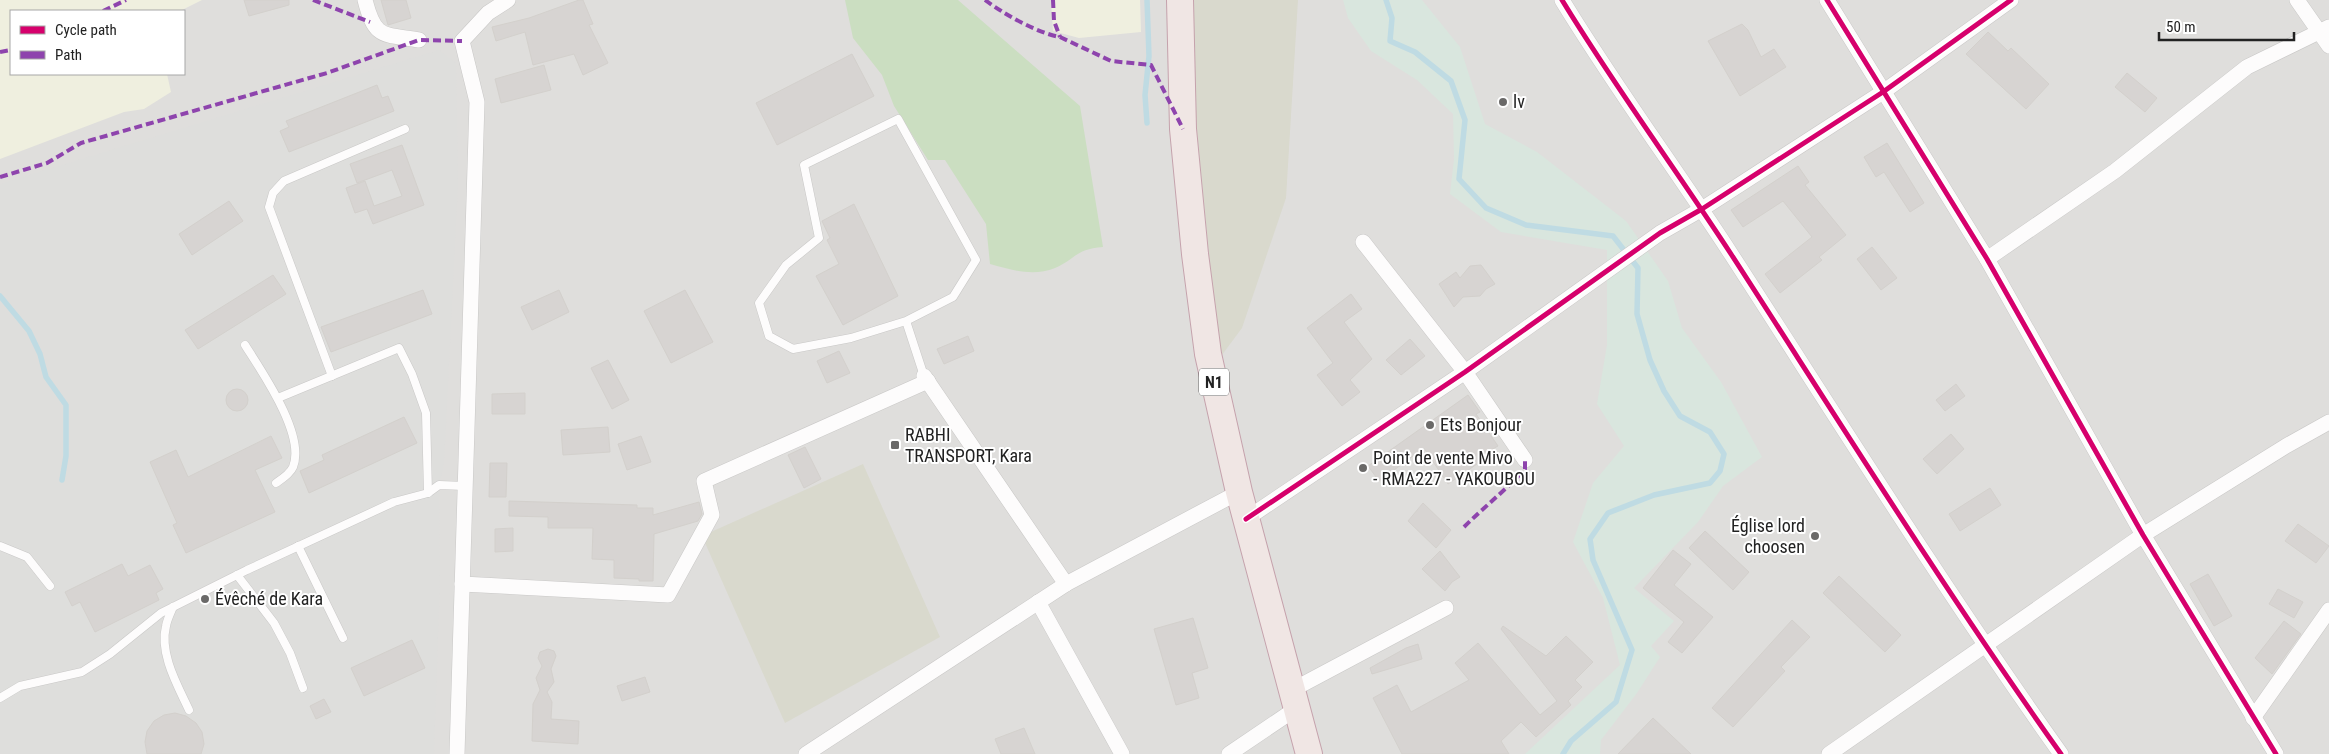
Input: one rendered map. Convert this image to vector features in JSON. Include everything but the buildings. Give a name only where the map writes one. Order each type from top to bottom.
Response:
[{"type":"highway","name":"N1","points":[[1180,0],[1183,129],[1197,273],[1215,388],[1239,492],[1309,754]]},
{"type":"street","points":[[365,0],[370,22],[382,34],[419,40]]},
{"type":"street","points":[[457,754],[477,102],[462,41],[488,13],[508,0]]},
{"type":"street","points":[[1562,0],[1601,64],[1702,209],[1985,647],[2062,754]]},
{"type":"street","points":[[1827,0],[1987,259],[2143,535],[2276,754]]},
{"type":"street","points":[[1246,519],[1465,372],[1660,233],[1702,209],[1883,92],[2011,0]]},
{"type":"street","points":[[2297,0],[2325,30],[2329,46]]},
{"type":"street","points":[[1987,259],[2115,171],[2247,67],[2325,30]]},
{"type":"street","points":[[1363,242],[1465,372],[1525,460]]},
{"type":"street","points":[[462,584],[668,595],[712,515],[704,481],[926,378],[1066,584]]},
{"type":"street","points":[[1829,754],[2143,535],[2286,446],[2329,422]]},
{"type":"street","points":[[806,754],[1066,584],[1239,492]]},
{"type":"street","points":[[1038,602],[1122,754]]},
{"type":"street","points":[[1229,754],[1294,699],[1446,608]]},
{"type":"street","points":[[2253,718],[2329,610]]},
{"type":"lane","points":[[898,119],[976,260],[953,297],[906,321],[851,338],[793,349],[770,336],[759,303],[786,265],[819,238],[804,165],[898,119]]},
{"type":"lane","points":[[332,376],[269,207],[273,193],[284,181],[405,129]]},
{"type":"lane","points":[[906,321],[926,378]]},
{"type":"lane","points":[[245,345],[278,398],[295,444],[293,469],[276,483]]},
{"type":"lane","points":[[278,398],[399,348],[412,374],[426,413],[428,493]]},
{"type":"lane","points":[[0,698],[20,686],[82,672],[110,654],[161,613],[237,575],[394,502],[428,493],[439,485],[466,486]]},
{"type":"lane","points":[[0,546],[27,557],[50,586]]},
{"type":"lane","points":[[298,546],[343,638]]},
{"type":"lane","points":[[237,575],[274,623],[290,653],[303,688]]},
{"type":"lane","points":[[173,608],[166,627],[164,642],[175,680],[189,710]]},
{"type":"shaded area","points":[[0,0],[2329,0],[2329,754],[0,754]]},
{"type":"shaded area","points":[[1193,0],[1298,0],[1286,198],[1242,328],[1219,359],[1192,79]]},
{"type":"shaded area","points":[[1343,0],[1422,0],[1460,47],[1485,124],[1537,152],[1626,221],[1668,281],[1682,328],[1721,382],[1762,457],[1723,486],[1698,522],[1634,588],[1674,621],[1651,646],[1660,657],[1637,693],[1601,740],[1600,754],[1525,754],[1620,665],[1603,598],[1573,542],[1593,483],[1624,446],[1597,404],[1607,345],[1607,250],[1501,232],[1450,194],[1454,159],[1453,114],[1417,80],[1371,51],[1348,18]]},
{"type":"shaded area","points":[[439,50],[456,63],[458,182],[444,464],[439,485],[440,578],[434,754],[0,754],[0,184]]},
{"type":"shaded area","points":[[863,464],[940,637],[785,723],[702,536]]},
{"type":"green space","points":[[0,0],[202,0],[182,10],[10,10],[10,75],[167,75],[171,92],[144,109],[124,112],[0,159]]},
{"type":"green space","points":[[845,0],[958,0],[1080,106],[1103,247],[1081,252],[1062,265],[1047,271],[1022,272],[990,264],[986,224],[945,160],[928,160],[894,106],[882,75],[853,38]]},
{"type":"green space","points":[[1051,0],[1140,0],[1141,32],[1079,38],[1053,31]]},
{"type":"waterway","points":[[1147,0],[1149,56],[1145,95],[1147,123]]},
{"type":"waterway","points":[[1386,0],[1392,18],[1390,41],[1415,52],[1451,81],[1465,120],[1459,179],[1486,208],[1526,225],[1613,236],[1638,268],[1637,314],[1650,360],[1664,391],[1680,416],[1710,432],[1724,454],[1720,471],[1710,483],[1654,495],[1608,513],[1590,539],[1593,560],[1632,650],[1616,702],[1571,741],[1563,754]]},
{"type":"waterway","points":[[0,296],[29,331],[40,354],[46,377],[66,405],[66,456],[62,480]]},
{"type":"marked path","points":[[105,10],[126,0]]},
{"type":"marked path","points":[[313,0],[370,22]]},
{"type":"marked path","points":[[985,0],[1031,27],[1060,37],[1111,61],[1151,65],[1183,129]]},
{"type":"marked path","points":[[1053,0],[1054,21],[1060,37]]},
{"type":"marked path","points":[[0,177],[47,163],[81,143],[327,73],[419,40],[462,41]]},
{"type":"marked path","points":[[0,52],[10,50]]},
{"type":"marked path","points":[[1464,527],[1525,469],[1525,460]]},
{"type":"cycle path","points":[[1562,0],[1731,254],[1934,568],[2061,754]]},
{"type":"cycle path","points":[[1827,0],[1987,259],[2143,535],[2276,754]]},
{"type":"cycle path","points":[[1246,519],[1465,372],[1660,233],[1702,209],[1883,92],[2011,0]]},
{"type":"place","name":"lv","points":[[1503,102]]},
{"type":"place","name":"Ets Bonjour","points":[[1430,425]]},
{"type":"place","name":"RABHI TRANSPORT, Kara","points":[[895,445]]},
{"type":"place","name":"Point de vente Mivo - RMA227 - YAKOUBOU","points":[[1363,468]]},
{"type":"place","name":"Église lord choosen","points":[[1815,536]]},
{"type":"place","name":"Évêché de Kara","points":[[205,599]]}]
